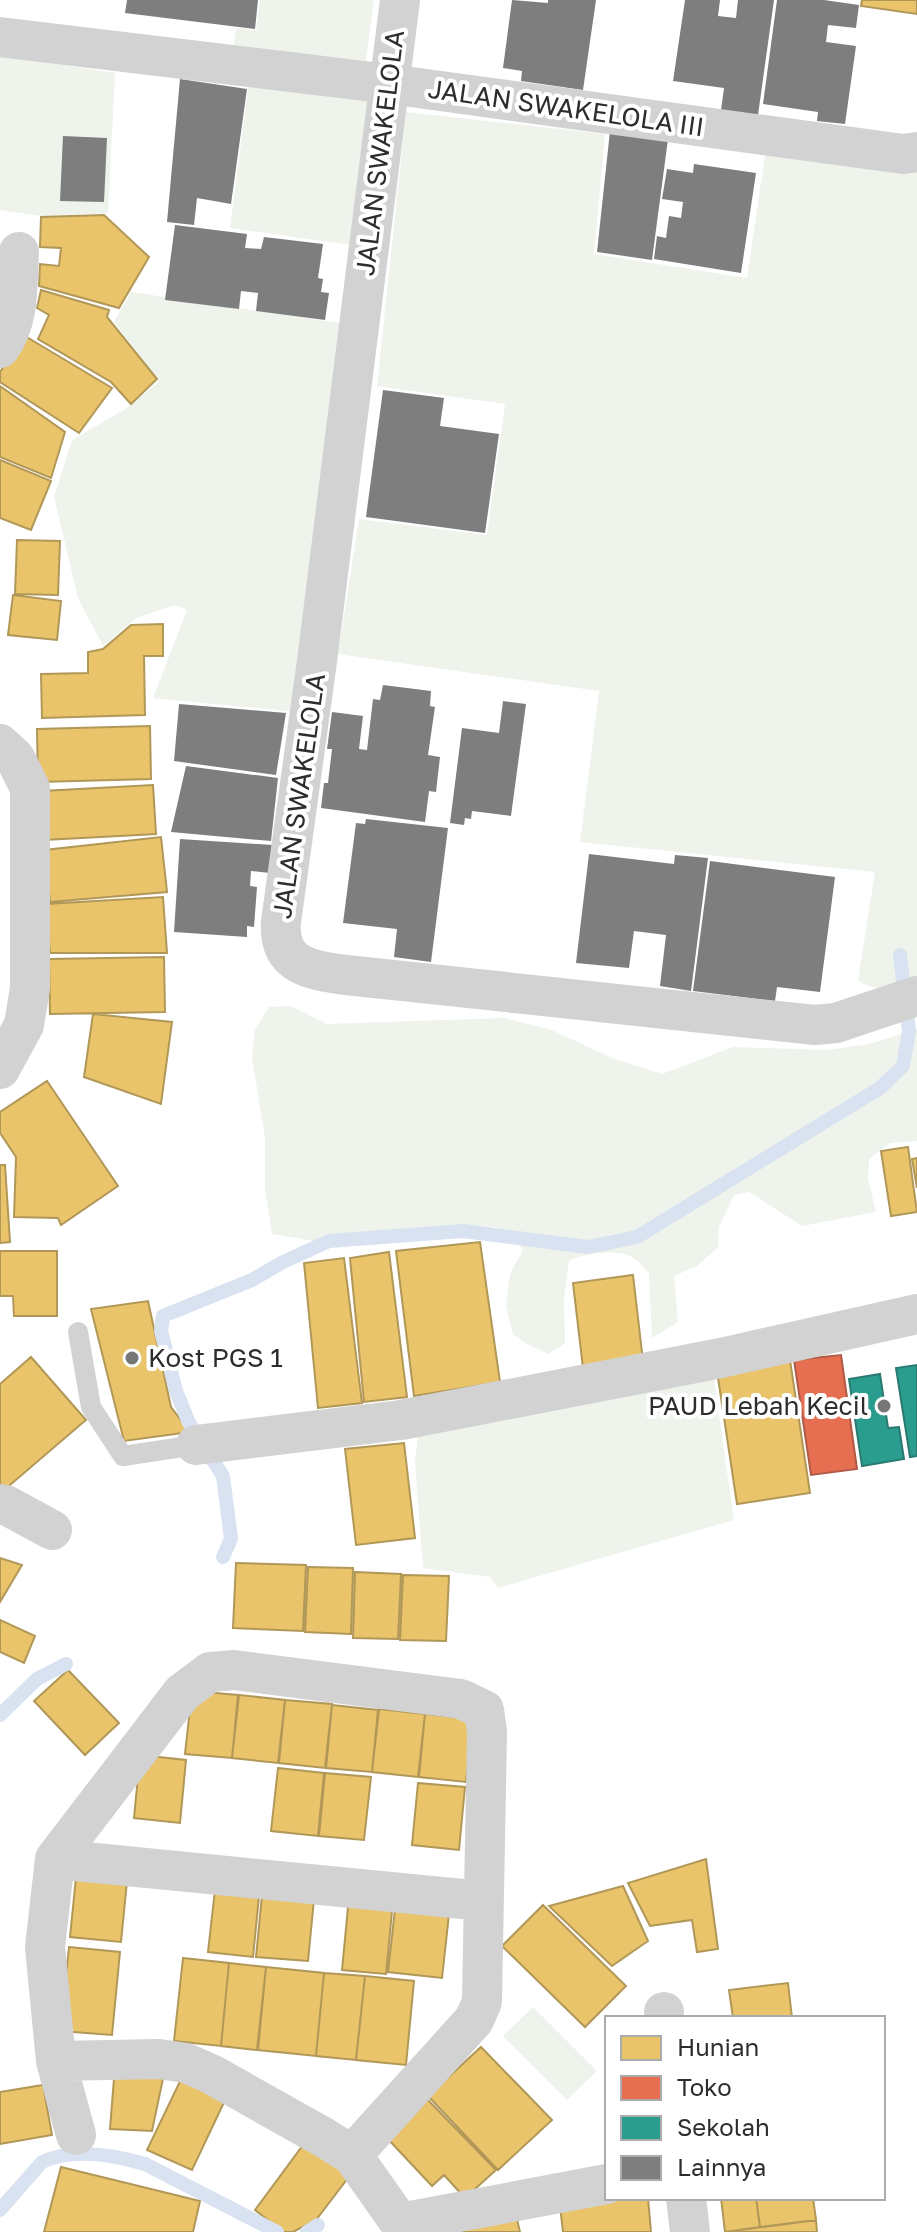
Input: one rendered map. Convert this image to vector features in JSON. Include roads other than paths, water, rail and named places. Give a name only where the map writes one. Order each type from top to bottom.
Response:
[{"type":"street","name":"JALAN SWAKELOLA","points":[[400,0],[281,922],[280,937],[286,952],[296,962],[346,975],[815,1025],[836,1023],[906,1000]]},
{"type":"street","name":"JALAN SWAKELOLA III","points":[[0,37],[389,84],[903,154],[917,152]]},
{"type":"street","points":[[0,348],[15,318],[19,252]]},
{"type":"street","points":[[0,744],[15,758],[30,788],[30,988],[24,1025],[0,1069]]},
{"type":"street","points":[[203,1444],[401,1420],[721,1358],[917,1314]]},
{"type":"street","points":[[0,1504],[52,1530]]},
{"type":"street","points":[[76,2135],[56,2061],[45,1947],[55,1859],[182,1693],[210,1672],[234,1670],[461,1699],[484,1710],[487,1732],[482,2002],[474,2020],[352,2155]]},
{"type":"street","points":[[55,1859],[483,1901]]},
{"type":"street","points":[[56,2061],[159,2059],[186,2063],[211,2074],[352,2155],[401,2227],[605,2184]]},
{"type":"street","points":[[686,2200],[690,2232]]},
{"type":"lane","points":[[78,1332],[91,1407],[123,1456],[203,1444]]},
{"type":"waterway","points":[[223,1557],[231,1539],[223,1476],[189,1423],[176,1391],[161,1331],[163,1316],[252,1280],[329,1241],[463,1231],[588,1247],[637,1237],[880,1088],[903,1066],[909,1031],[900,955]]},
{"type":"waterway","points":[[0,1715],[37,1679],[66,1664]]},
{"type":"waterway","points":[[0,2210],[42,2162],[66,2155],[93,2154],[145,2164],[277,2232]]},
{"type":"waterway","points":[[307,2232],[318,2225]]},
{"type":"place","name":"Kost PGS 1","points":[[132,1358]]},
{"type":"place","name":"PAUD Lebah Kecil","points":[[884,1406]]}]
